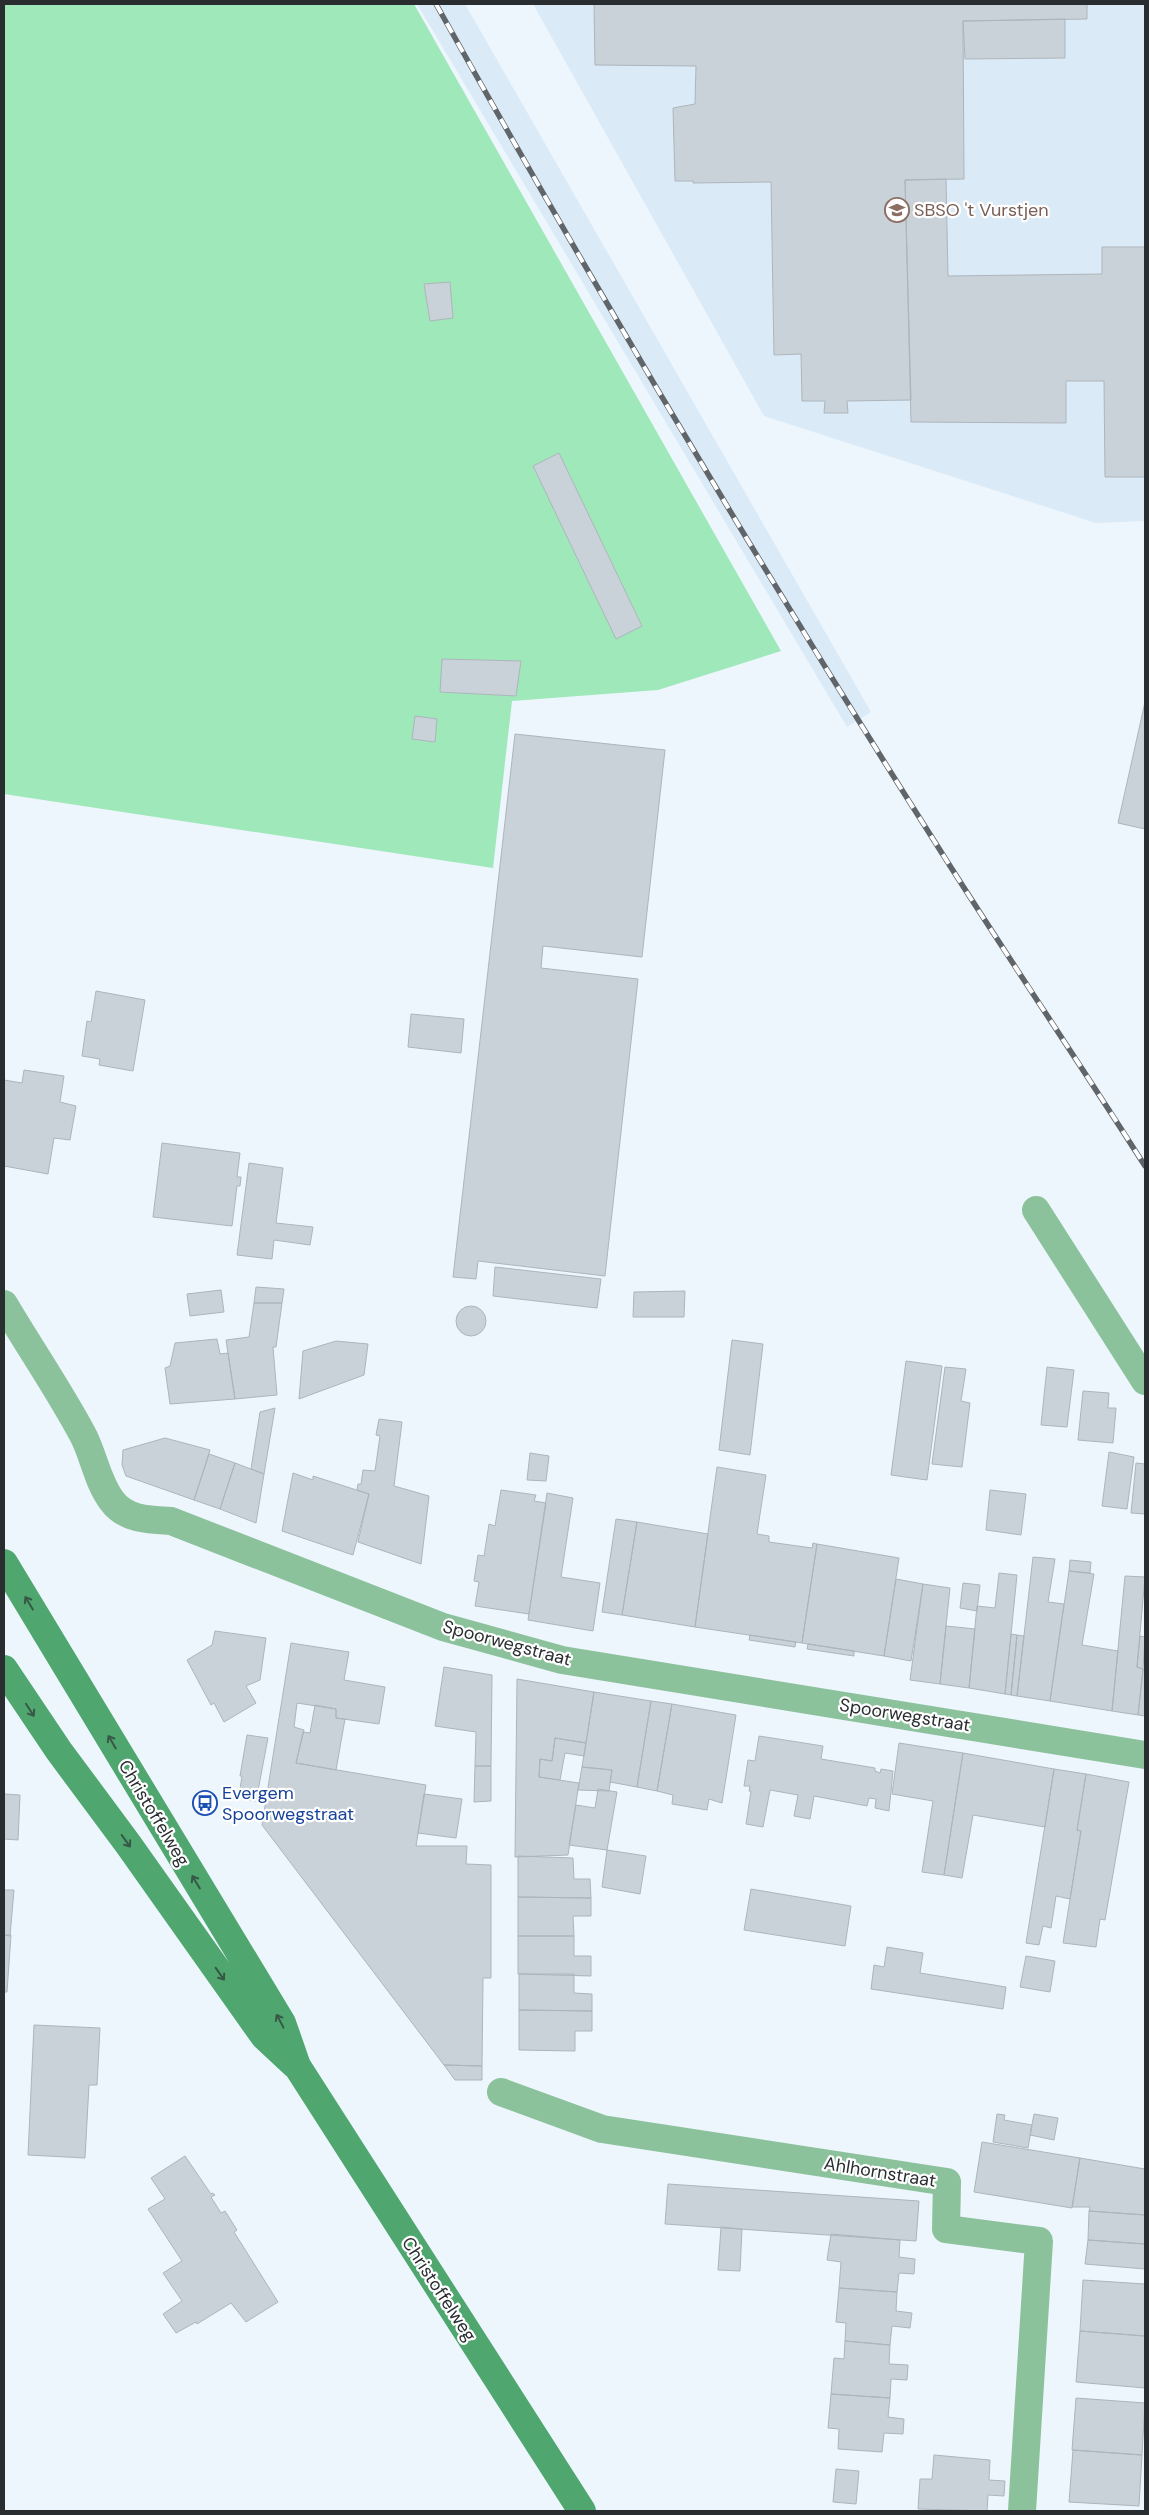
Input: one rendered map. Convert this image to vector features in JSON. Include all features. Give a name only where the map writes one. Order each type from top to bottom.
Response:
[{"type":"main road","name":"Christoffelweg","points":[[4,1563],[282,2024],[297,2066],[582,2511]]},
{"type":"main road","name":"Christoffelweg","points":[[4,1669],[59,1751],[128,1844],[264,2036],[297,2066]]},
{"type":"street","points":[[1036,1210],[1145,1381]]},
{"type":"street","name":"Spoorwegstraat","points":[[4,1304],[84,1436],[97,1476],[112,1502],[128,1515],[148,1520],[171,1521],[443,1627],[562,1660],[1145,1755]]},
{"type":"street","name":"Ahlhornstraat","points":[[501,2092],[602,2129],[947,2182],[946,2228],[1039,2241],[1022,2511]]},
{"type":"shaded area","points":[[417,4],[465,4],[871,712],[847,727]]},
{"type":"shaded area","name":"SBSO 't Vurstjen","points":[[533,4],[1145,4],[1145,521],[1096,523],[764,416]]},
{"type":"green space","points":[[4,4],[414,4],[781,651],[658,690],[512,701],[493,868],[4,794]]},
{"type":"building","points":[[594,4],[1087,4],[1087,19],[963,21],[964,179],[905,180],[911,400],[847,401],[848,413],[824,413],[825,401],[802,401],[801,354],[774,355],[771,182],[693,183],[693,181],[675,181],[673,108],[695,104],[696,66],[595,65]]},
{"type":"building","points":[[1065,19],[1065,58],[965,59],[963,21]]},
{"type":"building","points":[[946,179],[948,276],[1102,274],[1102,247],[1145,247],[1145,477],[1105,477],[1104,381],[1066,381],[1066,423],[911,422],[905,180]]},
{"type":"building","points":[[450,282],[453,318],[430,321],[424,284]]},
{"type":"building","points":[[559,453],[642,626],[616,639],[533,466]]},
{"type":"building","points":[[442,659],[521,661],[516,696],[440,692]]},
{"type":"building","points":[[1145,702],[1145,829],[1118,823]]},
{"type":"building","points":[[415,716],[437,719],[435,742],[412,739]]},
{"type":"building","points":[[515,734],[665,750],[642,957],[543,946],[541,968],[638,979],[605,1276],[478,1261],[476,1279],[453,1277]]},
{"type":"building","points":[[96,991],[145,1000],[133,1071],[99,1065],[100,1059],[82,1056],[87,1021],[91,1022]]},
{"type":"building","points":[[411,1014],[464,1019],[461,1053],[408,1047]]},
{"type":"building","points":[[24,1070],[64,1076],[60,1102],[76,1106],[70,1140],[54,1138],[48,1174],[4,1166],[4,1080],[22,1083]]},
{"type":"building","points":[[162,1143],[240,1153],[237,1177],[241,1177],[240,1186],[237,1186],[232,1226],[153,1217]]},
{"type":"building","points":[[249,1163],[283,1168],[276,1223],[313,1227],[310,1245],[274,1240],[272,1259],[237,1255]]},
{"type":"building","points":[[495,1267],[601,1279],[597,1308],[493,1296]]},
{"type":"building","points":[[256,1287],[284,1289],[282,1303],[254,1303]]},
{"type":"building","points":[[221,1290],[224,1312],[190,1316],[187,1294]]},
{"type":"building","points":[[685,1291],[684,1317],[633,1317],[634,1292]]},
{"type":"building","points":[[254,1303],[282,1303],[276,1347],[273,1347],[277,1395],[235,1399],[226,1340],[249,1337]]},
{"type":"building","points":[[471,1306],[482,1310],[486,1321],[482,1332],[471,1336],[460,1332],[456,1321],[460,1310]]},
{"type":"building","points":[[217,1339],[220,1354],[228,1353],[235,1399],[170,1404],[165,1368],[170,1366],[175,1343]]},
{"type":"building","points":[[732,1340],[763,1344],[750,1455],[719,1450]]},
{"type":"building","points":[[336,1341],[368,1344],[364,1375],[299,1399],[303,1351]]},
{"type":"building","points":[[906,1361],[942,1366],[927,1480],[891,1475]]},
{"type":"building","points":[[945,1367],[966,1369],[961,1401],[970,1403],[962,1467],[932,1464]]},
{"type":"building","points":[[1047,1367],[1074,1370],[1067,1427],[1041,1425]]},
{"type":"building","points":[[1083,1391],[1109,1393],[1108,1408],[1116,1408],[1113,1443],[1078,1440]]},
{"type":"building","points":[[275,1408],[264,1474],[251,1469],[260,1412]]},
{"type":"building","points":[[379,1419],[402,1422],[394,1486],[429,1496],[421,1564],[358,1542],[369,1494],[357,1490],[358,1484],[361,1484],[363,1470],[375,1471],[380,1436],[376,1435]]},
{"type":"building","points":[[165,1438],[210,1450],[194,1500],[126,1476],[122,1465],[123,1450]]},
{"type":"building","points":[[1109,1452],[1134,1457],[1127,1509],[1102,1506]]},
{"type":"building","points":[[530,1453],[549,1456],[546,1481],[527,1480]]},
{"type":"building","points":[[209,1454],[235,1463],[220,1509],[194,1500]]},
{"type":"building","points":[[235,1463],[264,1474],[256,1523],[220,1509]]},
{"type":"building","points":[[1136,1463],[1145,1464],[1145,1514],[1131,1513]]},
{"type":"building","points":[[717,1467],[766,1475],[757,1534],[769,1536],[769,1542],[812,1548],[813,1543],[817,1544],[802,1643],[695,1627]]},
{"type":"building","points":[[293,1473],[313,1480],[313,1476],[369,1494],[353,1555],[282,1531]]},
{"type":"building","points":[[501,1490],[536,1495],[534,1501],[546,1503],[529,1614],[475,1606],[479,1582],[474,1581],[478,1555],[484,1556],[489,1524],[495,1526]]},
{"type":"building","points":[[990,1490],[1026,1494],[1021,1535],[986,1530]]},
{"type":"building","points":[[547,1493],[573,1498],[561,1577],[600,1583],[593,1631],[528,1620]]},
{"type":"building","points":[[616,1519],[637,1522],[622,1615],[602,1612]]},
{"type":"building","points":[[637,1522],[708,1534],[695,1627],[622,1615]]},
{"type":"building","points":[[817,1544],[899,1558],[884,1656],[802,1643]]},
{"type":"building","points":[[1033,1557],[1055,1559],[1048,1602],[1064,1604],[1050,1701],[1017,1696]]},
{"type":"building","points":[[1070,1560],[1091,1562],[1090,1573],[1069,1571]]},
{"type":"building","points":[[1069,1571],[1094,1574],[1082,1645],[1118,1651],[1112,1711],[1050,1701]]},
{"type":"building","points":[[999,1573],[1017,1575],[1005,1694],[969,1688],[977,1606],[995,1608]]},
{"type":"building","points":[[1125,1576],[1145,1577],[1137,1667],[1143,1669],[1138,1715],[1112,1711]]},
{"type":"building","points":[[896,1579],[923,1584],[911,1661],[884,1656]]},
{"type":"building","points":[[963,1583],[980,1585],[977,1611],[960,1608]]},
{"type":"building","points":[[923,1584],[950,1588],[940,1684],[910,1680]]},
{"type":"building","points":[[946,1626],[975,1629],[969,1688],[940,1684]]},
{"type":"building","points":[[215,1631],[266,1638],[260,1680],[246,1686],[256,1703],[224,1722],[214,1703],[211,1705],[187,1660],[212,1645]]},
{"type":"building","points":[[1011,1634],[1017,1635],[1011,1695],[1005,1694]]},
{"type":"building","points":[[750,1635],[796,1642],[795,1647],[749,1640]]},
{"type":"building","points":[[1017,1635],[1024,1636],[1017,1696],[1011,1695]]},
{"type":"building","points":[[1140,1636],[1145,1637],[1143,1669],[1137,1667]]},
{"type":"building","points":[[291,1643],[349,1652],[344,1680],[385,1687],[379,1724],[336,1718],[336,1709],[297,1703],[294,1727],[304,1730],[296,1763],[426,1785],[416,1846],[467,1846],[466,1864],[491,1865],[491,1978],[483,1978],[482,2066],[444,2065],[262,1825]]},
{"type":"building","points":[[808,1644],[854,1651],[854,1656],[807,1649]]},
{"type":"building","points":[[444,1667],[492,1675],[491,1766],[475,1766],[476,1732],[435,1726]]},
{"type":"building","points":[[1143,1669],[1145,1669],[1145,1716],[1138,1715]]},
{"type":"building","points":[[517,1679],[594,1692],[586,1743],[555,1738],[552,1761],[540,1759],[539,1777],[579,1783],[568,1855],[515,1857]]},
{"type":"building","points":[[594,1692],[651,1701],[637,1787],[610,1782],[612,1770],[582,1767]]},
{"type":"building","points":[[651,1701],[672,1704],[657,1791],[637,1787]]},
{"type":"building","points":[[672,1704],[736,1715],[722,1803],[709,1799],[707,1810],[672,1804],[673,1795],[657,1791]]},
{"type":"building","points":[[315,1705],[336,1709],[336,1718],[345,1719],[336,1770],[296,1763],[303,1732],[310,1733]]},
{"type":"building","points":[[247,1735],[268,1738],[256,1801],[243,1799],[240,1789],[242,1776],[240,1776]]},
{"type":"building","points":[[759,1736],[823,1746],[821,1759],[875,1768],[875,1771],[880,1773],[881,1769],[893,1771],[889,1811],[875,1808],[876,1799],[869,1798],[867,1806],[814,1796],[810,1819],[794,1816],[798,1795],[770,1790],[763,1827],[746,1824],[751,1791],[749,1791],[750,1786],[744,1786],[748,1760],[755,1761]]},
{"type":"building","points":[[555,1738],[586,1743],[584,1756],[565,1753],[560,1780],[539,1777],[540,1759],[552,1761]]},
{"type":"building","points":[[899,1743],[963,1753],[944,1875],[922,1872],[933,1801],[892,1794]]},
{"type":"building","points":[[963,1753],[1054,1769],[1045,1827],[973,1815],[962,1878],[944,1875]]},
{"type":"building","points":[[475,1766],[491,1766],[491,1801],[474,1802]]},
{"type":"building","points":[[582,1767],[612,1770],[609,1791],[578,1790]]},
{"type":"building","points":[[1054,1769],[1086,1774],[1077,1830],[1081,1831],[1070,1899],[1056,1896],[1051,1928],[1043,1926],[1039,1945],[1026,1943]]},
{"type":"building","points":[[1086,1774],[1129,1782],[1105,1920],[1100,1919],[1096,1947],[1063,1943],[1081,1831],[1077,1830]]},
{"type":"building","points":[[598,1789],[617,1792],[607,1850],[569,1845],[576,1805],[595,1808]]},
{"type":"building","points":[[4,1794],[20,1795],[18,1840],[4,1839]]},
{"type":"building","points":[[424,1794],[462,1799],[456,1838],[418,1833]]},
{"type":"building","points":[[607,1850],[646,1856],[640,1894],[602,1887]]},
{"type":"building","points":[[518,1856],[573,1858],[574,1879],[590,1879],[591,1898],[518,1897]]},
{"type":"building","points":[[751,1889],[851,1906],[845,1946],[744,1930]]},
{"type":"building","points":[[4,1890],[14,1890],[10,1936],[4,1935]]},
{"type":"building","points":[[518,1897],[591,1898],[591,1916],[573,1916],[574,1936],[518,1936]]},
{"type":"building","points":[[4,1935],[11,1935],[7,1992],[4,1992]]},
{"type":"building","points":[[518,1936],[574,1936],[574,1956],[591,1956],[591,1976],[518,1974]]},
{"type":"building","points":[[887,1947],[923,1953],[920,1973],[1006,1987],[1003,2009],[871,1989],[874,1965],[884,1967]]},
{"type":"building","points":[[1026,1956],[1055,1961],[1050,1992],[1020,1987]]},
{"type":"building","points":[[519,1974],[574,1974],[574,1993],[592,1994],[592,2011],[519,2010]]},
{"type":"building","points":[[519,2010],[592,2011],[592,2031],[575,2031],[575,2051],[519,2050]]},
{"type":"building","points":[[34,2025],[100,2028],[97,2085],[89,2085],[85,2158],[28,2155]]},
{"type":"building","points":[[444,2065],[482,2066],[482,2080],[455,2080]]},
{"type":"building","points":[[997,2114],[1005,2115],[1004,2120],[1032,2125],[1028,2148],[993,2142]]},
{"type":"building","points":[[1034,2114],[1058,2118],[1054,2140],[1030,2135]]},
{"type":"building","points":[[982,2142],[1080,2158],[1072,2208],[974,2192]]},
{"type":"building","points":[[185,2156],[211,2194],[215,2195],[211,2197],[221,2213],[225,2211],[237,2230],[234,2232],[278,2302],[246,2322],[231,2303],[197,2324],[196,2322],[176,2333],[163,2314],[182,2301],[163,2273],[182,2261],[148,2209],[165,2199],[151,2178]]},
{"type":"building","points":[[1080,2158],[1145,2169],[1145,2215],[1089,2211],[1090,2207],[1072,2207]]},
{"type":"building","points":[[668,2184],[919,2201],[916,2241],[665,2224]]},
{"type":"building","points":[[1089,2211],[1145,2215],[1145,2244],[1088,2240]]},
{"type":"building","points":[[721,2227],[742,2229],[740,2271],[718,2270]]},
{"type":"building","points":[[831,2234],[900,2240],[899,2257],[915,2259],[914,2274],[899,2273],[897,2292],[839,2288],[841,2262],[827,2260]]},
{"type":"building","points":[[1088,2240],[1145,2244],[1145,2269],[1085,2264]]},
{"type":"building","points":[[1083,2280],[1145,2284],[1145,2336],[1080,2331]]},
{"type":"building","points":[[839,2288],[897,2292],[896,2311],[912,2313],[910,2328],[892,2326],[890,2345],[845,2341],[846,2323],[836,2322]]},
{"type":"building","points":[[1080,2331],[1145,2336],[1145,2388],[1076,2382]]},
{"type":"building","points":[[845,2341],[890,2345],[889,2364],[908,2365],[907,2380],[891,2379],[890,2398],[831,2394],[834,2358],[844,2359]]},
{"type":"building","points":[[831,2394],[890,2398],[888,2417],[904,2419],[903,2434],[884,2433],[882,2452],[838,2449],[839,2429],[828,2428]]},
{"type":"building","points":[[1076,2398],[1145,2403],[1142,2455],[1072,2450]]},
{"type":"building","points":[[1073,2450],[1142,2455],[1139,2506],[1069,2502]]},
{"type":"building","points":[[934,2455],[990,2460],[989,2480],[1005,2481],[1004,2496],[988,2495],[987,2511],[918,2509],[920,2479],[932,2479]]},
{"type":"building","points":[[836,2469],[859,2471],[856,2504],[833,2502]]},
{"type":"railway","points":[[436,4],[678,425],[804,633],[959,880],[1145,1166]]},
{"type":"place","name":"SBSO 't Vurstjen","points":[[897,210]]},
{"type":"place","name":"Evergem Spoorwegstraat","points":[[205,1803]]}]
